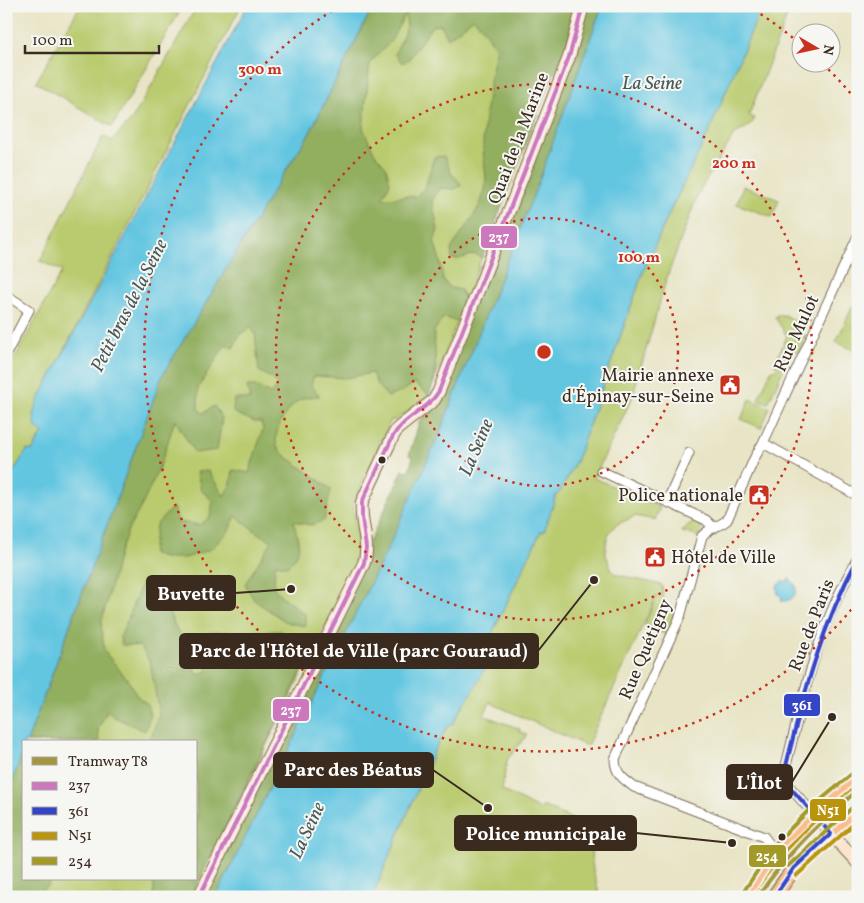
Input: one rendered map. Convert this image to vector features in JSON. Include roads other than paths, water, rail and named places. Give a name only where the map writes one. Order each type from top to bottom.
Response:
[{"type":"main road","points":[[747,897],[780,847],[814,814],[858,777]]},
{"type":"main road","points":[[774,897],[794,868],[858,811]]},
{"type":"street","name":"Quai de la Marine","points":[[199,897],[364,563],[367,552],[361,514],[362,502],[392,436],[406,420],[434,400],[569,57],[584,6]]},
{"type":"street","name":"Rue Mulot","points":[[763,443],[858,237]]},
{"type":"street","points":[[6,295],[29,310],[6,354]]},
{"type":"street","points":[[763,443],[858,496]]},
{"type":"street","name":"Rue Quétigny","points":[[763,443],[727,520],[702,536],[680,617],[616,755],[616,767],[622,778],[634,787],[764,837],[770,845],[774,856]]},
{"type":"street","points":[[667,502],[689,453]]},
{"type":"street","points":[[601,471],[706,520],[714,528]]},
{"type":"street","name":"Rue de Paris","points":[[831,834],[789,786],[785,779],[785,770],[806,683],[819,643],[846,578],[858,558]]},
{"type":"street","points":[[831,834],[858,863]]},
{"type":"street","points":[[774,856],[794,868]]},
{"type":"water","name":"Petit bras de la Seine","points":[[247,6],[373,6],[309,134],[162,376],[28,740],[22,740],[22,755],[6,797],[6,483],[27,450],[32,451],[43,433],[36,428],[34,416],[37,403]]},
{"type":"water","name":"La Seine","points":[[602,6],[762,6],[708,134],[672,207],[642,275],[577,459],[560,492],[556,495],[544,532],[541,531],[488,642],[491,648],[490,658],[473,691],[453,724],[447,727],[434,751],[372,897],[216,897],[390,544],[440,432],[540,178]]},
{"type":"water","points":[[789,578],[796,586],[795,593],[790,599],[781,601],[782,598],[778,594],[777,586],[781,582],[788,581]]},
{"type":"tram line","name":"T8","points":[[758,897],[791,853],[830,814],[858,790]]},
{"type":"place","name":"Mairie annexe d'Épinay-sur-Seine","points":[[730,385]]},
{"type":"place","name":"Police nationale","points":[[759,495]]},
{"type":"place","name":"Hôtel de Ville","points":[[655,557]]},
{"type":"place","name":"Parc de l'Hôtel de Ville (parc Gouraud)","points":[[594,580]]},
{"type":"place","name":"Buvette","points":[[291,589]]},
{"type":"place","name":"L'Îlot","points":[[832,717]]},
{"type":"place","name":"Parc des Béatus","points":[[488,808]]},
{"type":"place","name":"Police municipale","points":[[732,843]]}]
